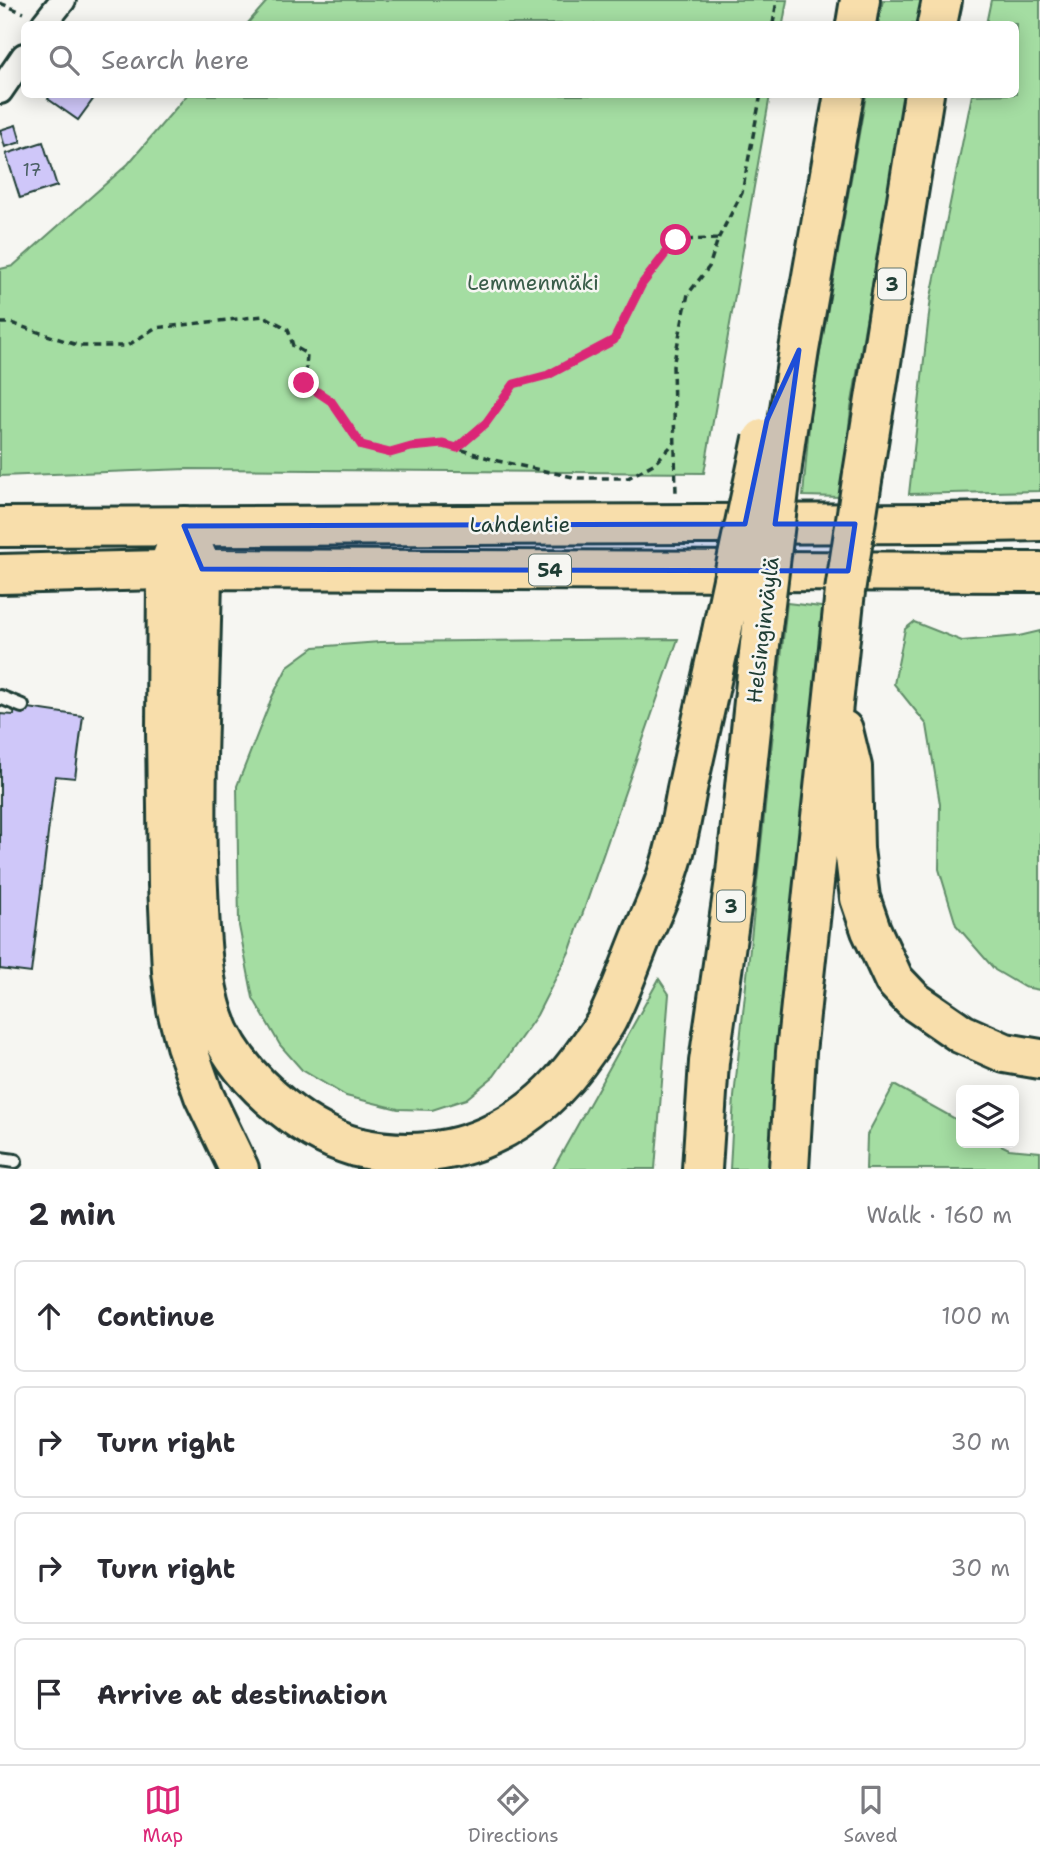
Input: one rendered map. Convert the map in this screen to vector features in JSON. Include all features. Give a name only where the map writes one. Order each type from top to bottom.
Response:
[{"type":"main road","points":[[856,21],[860,0]]},
{"type":"main road","points":[[938,21],[942,0]]},
{"type":"main road","name":"Helsinginväylä","points":[[702,1169],[709,1062],[736,873],[761,644],[774,441],[799,349],[843,98]]},
{"type":"main road","name":"3","points":[[789,1169],[796,1052],[845,591],[923,98]]},
{"type":"main road","points":[[184,526],[202,958],[215,1018],[235,1056],[260,1086],[310,1128],[343,1143],[399,1156],[427,1156],[462,1149],[503,1130],[537,1108],[573,1071],[606,1022],[670,867],[721,636],[774,441]]},
{"type":"main road","name":"Lahdentie","points":[[0,527],[1040,521]]},
{"type":"main road","points":[[184,570],[166,756],[167,885],[172,971],[177,1010],[186,1045],[204,1096],[239,1169]]},
{"type":"main road","name":"54","points":[[0,574],[184,570],[1040,572]]},
{"type":"main road","points":[[834,694],[852,767],[854,849],[860,898],[871,930],[894,979],[914,1001],[962,1034],[1005,1053],[1040,1059]]},
{"type":"street","points":[[46,21],[63,0]]},
{"type":"street","points":[[0,92],[21,60]]},
{"type":"lane","points":[[0,697],[22,706]]},
{"type":"lane","points":[[0,1159],[15,1161]]},
{"type":"path","points":[[774,21],[777,0]]},
{"type":"path","points":[[677,524],[673,366],[688,294],[709,267],[718,239],[742,193],[760,98]]},
{"type":"path","points":[[457,448],[486,423],[514,384],[548,375],[614,340],[642,284],[676,240],[718,239]]},
{"type":"path","points":[[0,323],[11,323],[80,346],[127,346],[155,328],[264,316],[288,329],[293,346],[306,354],[304,383],[331,401],[362,446],[390,453],[411,447],[443,444],[498,461],[578,478],[628,478],[655,463],[675,442]]},
{"type":"highlighted area","points":[[799,350],[775,524],[855,524],[848,571],[202,569],[184,526],[745,524],[767,420]]},
{"type":"green space","points":[[268,0],[787,0],[784,21],[250,21]]},
{"type":"green space","points":[[883,0],[921,0],[918,21],[879,21]]},
{"type":"green space","points":[[991,0],[1040,0],[1040,491],[909,494],[931,297],[971,98],[1019,98],[1019,21],[987,21]]},
{"type":"green space","name":"Lemmenmäki","points":[[184,98],[769,98],[704,473],[187,469],[0,476],[0,269],[13,266],[128,164]]},
{"type":"green space","points":[[865,98],[904,98],[851,408],[841,497],[803,496],[811,403]]},
{"type":"green space","points":[[787,603],[829,608],[771,1169],[730,1169],[734,1097]]},
{"type":"green space","points":[[914,622],[962,641],[1019,636],[1040,631],[1040,990],[1024,987],[995,970],[956,925],[939,869],[940,804],[927,725],[894,684],[905,629]]},
{"type":"green space","points":[[678,639],[570,950],[537,1015],[494,1076],[466,1099],[432,1110],[398,1109],[346,1096],[302,1070],[280,1045],[253,998],[239,926],[237,786],[272,697],[288,666],[314,647],[380,642]]},
{"type":"green space","points":[[659,979],[669,994],[655,1169],[553,1169]]},
{"type":"green space","points":[[894,1085],[956,1119],[956,1148],[1007,1148],[1040,1152],[1040,1169],[866,1169],[867,1135]]},
{"type":"building","points":[[49,98],[94,98],[78,120]]},
{"type":"building","points":[[16,125],[21,142],[5,147],[0,130]]},
{"type":"building","points":[[43,142],[57,186],[20,198],[6,154]]},
{"type":"building","points":[[15,706],[83,716],[75,778],[55,776],[31,973],[0,969],[0,714],[14,715]]},
{"type":"route","points":[[304,383],[331,401],[362,446],[390,453],[411,447],[443,444],[457,448],[486,423],[514,384],[548,375],[614,340],[642,284],[676,240]]}]
